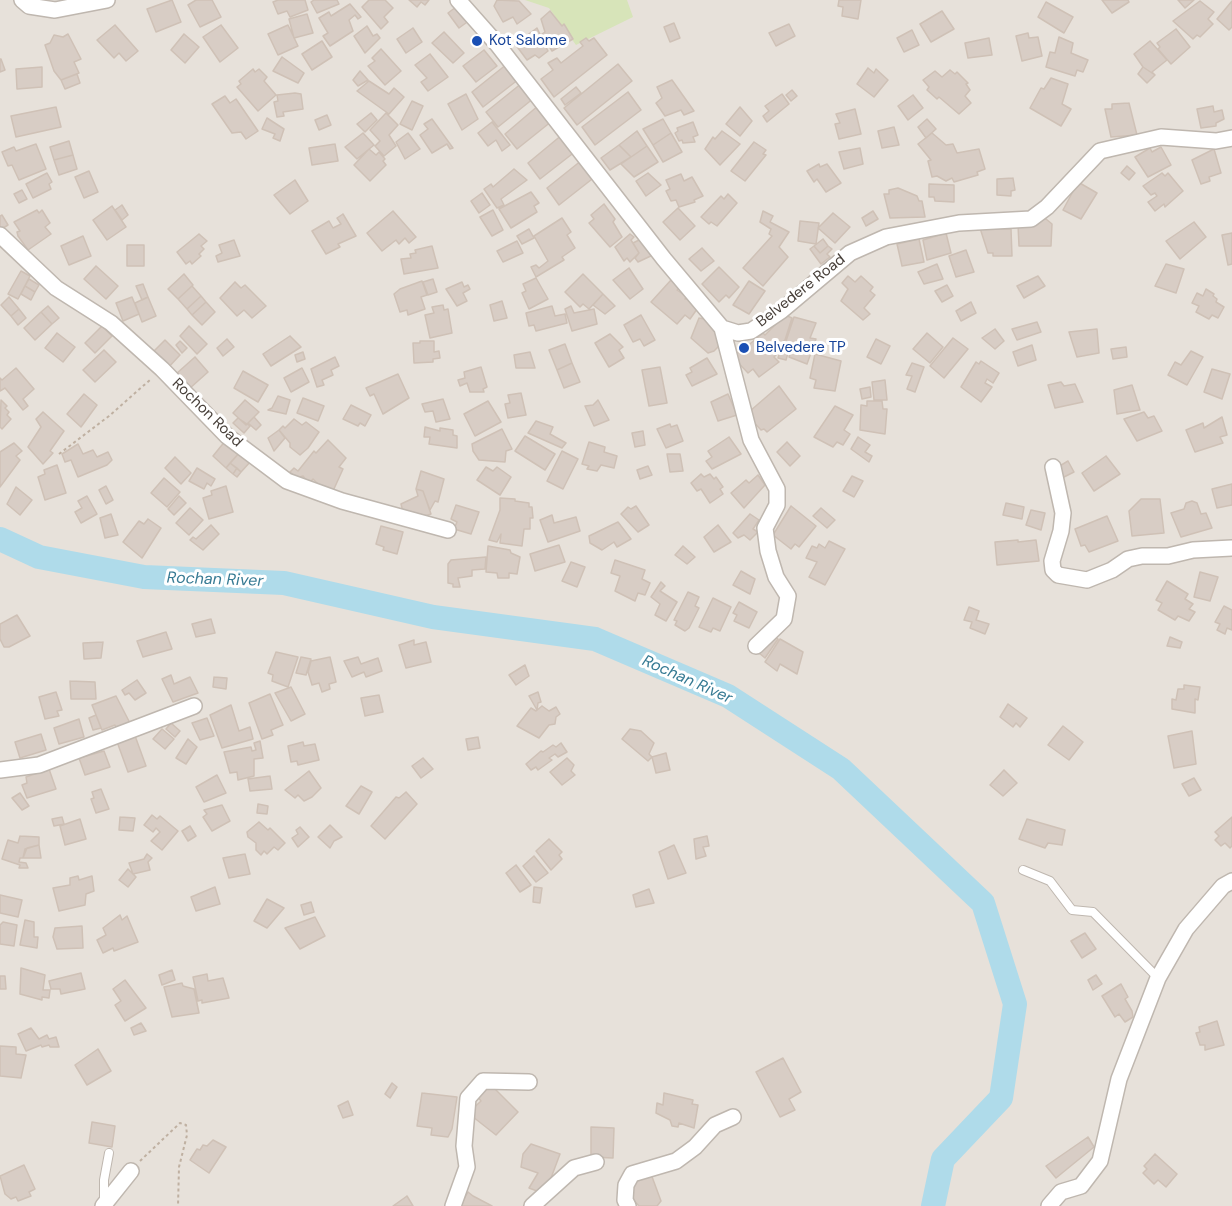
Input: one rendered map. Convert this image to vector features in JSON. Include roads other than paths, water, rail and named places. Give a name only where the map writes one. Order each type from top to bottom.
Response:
[{"type":"street","points":[[22,0],[29,6],[55,10],[107,0]]},
{"type":"street","points":[[458,0],[497,45],[664,259],[722,328],[751,440],[777,489],[777,505],[765,528],[773,568],[788,596],[784,619],[756,646]]},
{"type":"street","name":"Belvedere Road","points":[[722,328],[738,333],[751,331],[781,310],[850,254],[886,237],[959,223],[1031,219],[1047,207],[1101,151],[1161,137],[1216,141],[1232,138]]},
{"type":"street","name":"Rochon Road","points":[[0,235],[56,288],[111,323],[162,369],[227,436],[287,481],[342,501],[448,530]]},
{"type":"street","points":[[1053,467],[1063,513],[1061,531],[1052,561],[1053,570],[1058,575],[1087,580],[1135,557],[1232,548]]},
{"type":"street","points":[[0,770],[39,765],[194,706]]},
{"type":"street","points":[[1049,1206],[1061,1192],[1081,1186],[1100,1161],[1119,1079],[1158,978],[1186,929],[1223,886],[1232,881]]},
{"type":"street","points":[[453,1206],[467,1167],[464,1138],[468,1098],[483,1081],[529,1082]]},
{"type":"street","points":[[628,1206],[625,1200],[626,1185],[633,1174],[675,1161],[695,1147],[716,1125],[733,1117]]},
{"type":"street","points":[[532,1206],[574,1168],[596,1162]]},
{"type":"street","points":[[104,1206],[131,1171]]},
{"type":"lane","points":[[1023,870],[1050,880],[1072,910],[1093,912],[1158,978]]},
{"type":"lane","points":[[104,1206],[104,1180],[109,1153]]},
{"type":"waterway","name":"Rochan River","points":[[0,539],[39,557],[144,577],[284,583],[433,617],[595,639],[728,696],[841,769],[983,903],[1015,1004],[1001,1098],[943,1159],[933,1206]]},
{"type":"place","name":"Kot Salome","points":[[477,41]]},
{"type":"place","name":"Belvedere TP","points":[[744,348]]}]
